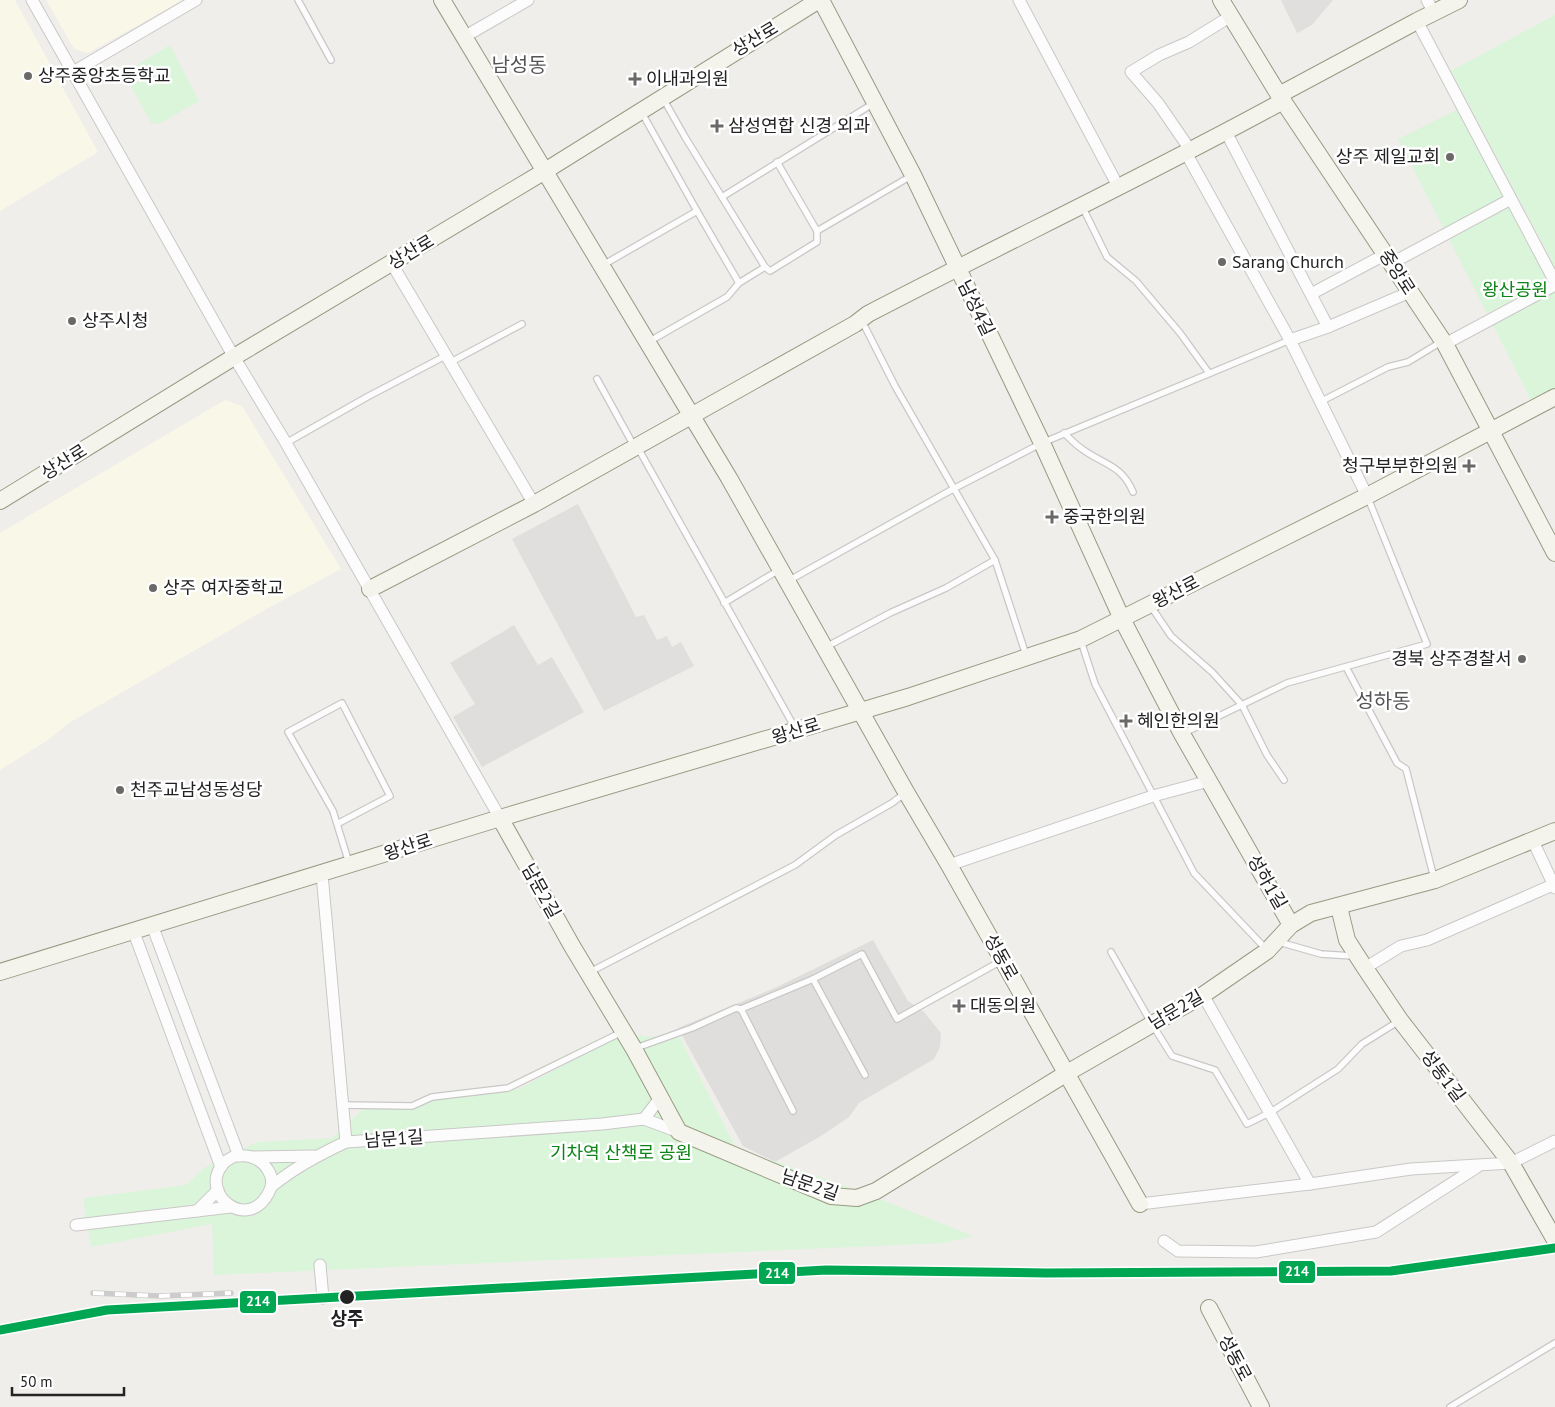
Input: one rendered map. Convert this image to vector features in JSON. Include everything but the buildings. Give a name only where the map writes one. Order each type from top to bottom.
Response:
[{"type":"street","points":[[32,0],[234,358],[286,443],[500,818]]},
{"type":"street","points":[[73,72],[196,0]]},
{"type":"street","name":"성동로","points":[[442,0],[692,415],[785,575],[824,648],[1140,1204]]},
{"type":"street","points":[[464,37],[528,0]]},
{"type":"street","name":"상산로","points":[[0,501],[545,171],[820,0]]},
{"type":"street","name":"남성4길","points":[[820,0],[913,176],[1042,443],[1122,619]]},
{"type":"street","points":[[1019,0],[1119,188]]},
{"type":"street","name":"중앙로","points":[[1222,0],[1281,98],[1444,342],[1555,553]]},
{"type":"street","points":[[370,589],[534,504],[861,320],[868,314],[1226,132],[1281,98],[1417,20],[1430,6],[1459,0]]},
{"type":"street","points":[[1231,16],[1188,42],[1131,72],[1158,103],[1189,152],[1290,340],[1367,496]]},
{"type":"street","points":[[1417,20],[1555,283],[1444,342]]},
{"type":"street","points":[[1226,132],[1328,327]]},
{"type":"street","points":[[1311,294],[1389,259],[1511,199]]},
{"type":"street","points":[[392,264],[534,504]]},
{"type":"street","points":[[1290,340],[1328,327],[1410,292]]},
{"type":"street","name":"왕산로","points":[[0,972],[500,818],[861,711],[1081,639],[1367,496],[1555,397]]},
{"type":"street","name":"성하1길","points":[[1122,619],[1182,734],[1291,924],[1311,913],[1435,880],[1555,831]]},
{"type":"street","points":[[949,865],[1153,796],[1209,781]]},
{"type":"street","name":"남문2길","points":[[500,818],[588,973],[634,1049],[679,1132],[831,1196],[857,1198],[876,1191],[1067,1073],[1203,995],[1272,946],[1291,924]]},
{"type":"street","points":[[1361,962],[1401,946],[1427,940],[1555,886],[1533,841]]},
{"type":"street","name":"남문1길","points":[[322,874],[346,1142],[602,1124],[644,1119],[679,1132]]},
{"type":"street","name":"성동1길","points":[[1339,907],[1347,940],[1361,962],[1400,1020],[1511,1163],[1555,1240]]},
{"type":"street","points":[[152,925],[244,1156],[264,1163],[270,1174],[272,1186]]},
{"type":"street","points":[[133,930],[220,1167]]},
{"type":"street","points":[[1203,995],[1271,1112],[1310,1184]]},
{"type":"street","points":[[644,1119],[660,1098]]},
{"type":"street","points":[[1140,1204],[1310,1184],[1411,1169],[1511,1163],[1555,1141]]},
{"type":"street","points":[[76,1225],[231,1207],[241,1210],[249,1209],[260,1204],[268,1195],[272,1186],[289,1172],[315,1156],[346,1142]]},
{"type":"street","points":[[231,1207],[221,1197],[216,1183],[218,1171],[224,1162],[236,1156],[315,1156]]},
{"type":"street","points":[[1164,1241],[1178,1251],[1256,1252],[1376,1232],[1478,1166]]},
{"type":"street","points":[[197,1211],[218,1190]]},
{"type":"street","points":[[320,1265],[323,1298]]},
{"type":"street","name":"성동로","points":[[1209,1308],[1261,1407]]},
{"type":"lane","points":[[298,0],[331,60]]},
{"type":"lane","points":[[663,98],[765,267],[770,271],[818,242],[817,231],[777,162]]},
{"type":"lane","points":[[722,197],[875,102]]},
{"type":"lane","points":[[641,112],[739,283]]},
{"type":"lane","points":[[817,231],[913,176]]},
{"type":"lane","points":[[1082,206],[1108,257],[1136,281],[1180,333],[1209,373]]},
{"type":"lane","points":[[602,266],[697,211]]},
{"type":"lane","points":[[648,342],[727,298],[739,283],[765,267]]},
{"type":"lane","points":[[861,320],[895,386],[995,560],[1026,657]]},
{"type":"lane","points":[[286,443],[367,397],[522,324]]},
{"type":"lane","points":[[724,603],[785,575],[1042,443],[1290,340]]},
{"type":"lane","points":[[1320,402],[1388,367],[1408,362],[1444,342]]},
{"type":"lane","points":[[597,379],[796,731]]},
{"type":"lane","points":[[1064,433],[1083,450],[1110,464],[1127,479],[1133,492]]},
{"type":"lane","points":[[1182,734],[1287,683],[1427,644],[1367,496]]},
{"type":"lane","points":[[824,648],[890,613],[946,588],[995,560]]},
{"type":"lane","points":[[1150,606],[1171,636],[1212,672],[1242,705],[1267,755],[1284,780]]},
{"type":"lane","points":[[1081,639],[1095,684],[1194,873],[1272,946],[1361,962]]},
{"type":"lane","points":[[1346,667],[1397,763],[1406,768],[1435,880]]},
{"type":"lane","points":[[337,824],[390,796],[342,703],[288,732],[333,811],[337,824],[350,865]]},
{"type":"lane","points":[[588,973],[795,865],[836,835],[892,803],[906,792]]},
{"type":"lane","points":[[1111,952],[1172,1056],[1215,1070],[1247,1124],[1271,1112],[1338,1069],[1362,1044],[1400,1020]]},
{"type":"lane","points":[[634,1049],[692,1028],[736,1008],[741,1009],[813,979],[862,954],[897,1018],[1003,960]]},
{"type":"lane","points":[[813,979],[864,1075]]},
{"type":"lane","points":[[741,1009],[792,1111]]},
{"type":"lane","points":[[342,1105],[412,1106],[432,1097],[508,1088],[623,1031]]},
{"type":"lane","points":[[1450,1407],[1555,1343]]},
{"type":"shaded area","name":"상주중앙초등학교","points":[[0,0],[15,0],[98,152],[0,211]]},
{"type":"shaded area","points":[[46,0],[183,0],[88,53],[74,49]]},
{"type":"shaded area","points":[[1281,0],[1333,0],[1312,25],[1297,33]]},
{"type":"shaded area","name":"상주 여자중학교","points":[[225,400],[242,406],[341,569],[270,607],[69,723],[48,740],[0,770],[0,533]]},
{"type":"shaded area","points":[[578,504],[636,617],[644,615],[657,640],[667,636],[672,647],[681,642],[694,666],[604,711],[512,539]]},
{"type":"shaded area","points":[[514,625],[538,665],[552,657],[584,712],[482,767],[453,717],[475,704],[450,663]]},
{"type":"shaded area","points":[[873,940],[908,1001],[924,1012],[941,1033],[940,1047],[934,1059],[859,1103],[849,1117],[821,1136],[775,1162],[743,1146],[678,1028],[777,987]]},
{"type":"green space","points":[[1555,15],[1555,267],[1451,71]]},
{"type":"green space","points":[[170,45],[199,101],[159,124],[151,123],[124,73]]},
{"type":"green space","name":"왕산공원","points":[[1460,108],[1555,289],[1555,392],[1533,404],[1398,139]]},
{"type":"green space","name":"기차역 산책로 공원","points":[[622,1035],[680,1038],[736,1148],[843,1185],[974,1236],[944,1243],[214,1275],[212,1224],[91,1247],[83,1198],[186,1185],[204,1168],[257,1142],[332,1138],[363,1109],[518,1089]]},
{"type":"railway","points":[[93,1293],[160,1296],[231,1293]]},
{"type":"transit line","name":"214","points":[[0,1330],[107,1310],[826,1270],[1046,1273],[1391,1271],[1555,1248]]},
{"type":"place","name":"상주중앙초등학교","points":[[28,76]]},
{"type":"place","name":"이내과의원","points":[[635,79]]},
{"type":"place","name":"삼성연합 신경 외과","points":[[717,126]]},
{"type":"place","name":"상주 제일교회","points":[[1450,157]]},
{"type":"place","name":"Sarang Church","points":[[1222,262]]},
{"type":"place","name":"상주시청","points":[[72,321]]},
{"type":"place","name":"청구부부한의원","points":[[1469,466]]},
{"type":"place","name":"중국한의원","points":[[1052,517]]},
{"type":"place","name":"상주 여자중학교","points":[[153,588]]},
{"type":"place","name":"경북 상주경찰서","points":[[1522,659]]},
{"type":"place","name":"혜인한의원","points":[[1126,721]]},
{"type":"place","name":"천주교남성동성당","points":[[120,790]]},
{"type":"place","name":"대동의원","points":[[959,1006]]},
{"type":"place","name":"상주","points":[[347,1297]]},
{"type":"district","name":"남성동","points":[[519,65]]},
{"type":"district","name":"성하동","points":[[1383,701]]}]
